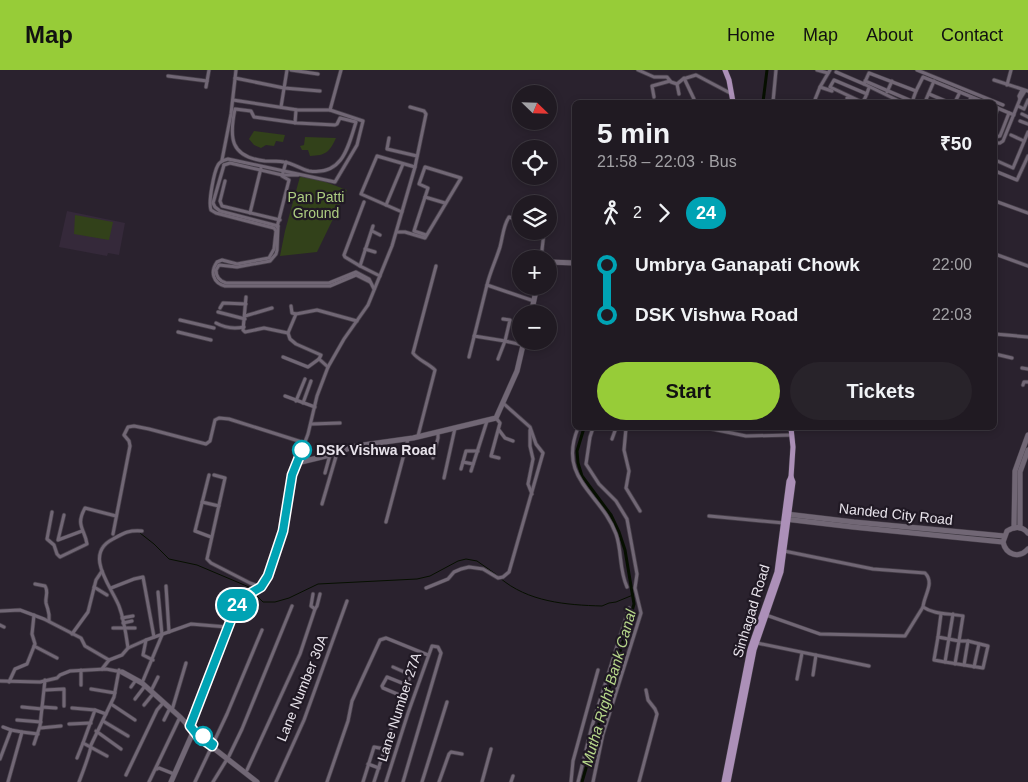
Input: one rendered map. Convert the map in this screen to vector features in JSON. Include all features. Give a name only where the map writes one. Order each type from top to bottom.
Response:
[{"type":"main road","points":[[727,70],[734,100]]},
{"type":"main road","points":[[727,70],[734,100]]},
{"type":"main road","name":"Sinhagad Road","points":[[726,782],[755,631],[772,592],[784,551],[793,447],[791,430]]},
{"type":"main road","name":"Sinhagad Road","points":[[779,572],[786,518]]},
{"type":"main road","name":"Sinhagad Road","points":[[748,665],[772,592]]},
{"type":"street","points":[[206,86],[209,70]]},
{"type":"street","points":[[236,70],[223,163],[213,203],[220,211],[277,229]]},
{"type":"street","points":[[281,107],[287,70]]},
{"type":"street","points":[[291,70],[318,74]]},
{"type":"street","points":[[330,110],[341,70]]},
{"type":"street","points":[[638,70],[650,76],[667,77],[670,81],[677,84]]},
{"type":"street","points":[[773,100],[776,70]]},
{"type":"street","points":[[815,100],[829,72],[817,70]]},
{"type":"street","points":[[916,70],[991,100]]},
{"type":"street","points":[[1007,85],[1011,70]]},
{"type":"street","points":[[836,72],[908,100]]},
{"type":"street","points":[[864,83],[870,72],[916,91]]},
{"type":"street","points":[[677,84],[684,78],[696,75],[732,95]]},
{"type":"street","points":[[168,76],[207,80]]},
{"type":"street","points":[[914,100],[923,77],[979,100]]},
{"type":"street","points":[[235,78],[284,88],[320,91]]},
{"type":"street","points":[[684,78],[694,98]]},
{"type":"street","points":[[858,100],[830,87],[834,80],[867,94]]},
{"type":"street","points":[[994,80],[1025,91],[1003,141],[1000,144],[997,143]]},
{"type":"street","points":[[654,97],[652,86],[670,81]]},
{"type":"street","points":[[885,96],[892,81]]},
{"type":"street","points":[[926,100],[934,82]]},
{"type":"street","points":[[864,83],[869,88],[896,100]]},
{"type":"street","points":[[677,84],[679,94]]},
{"type":"street","points":[[820,87],[853,100]]},
{"type":"street","points":[[863,100],[869,88]]},
{"type":"street","points":[[956,100],[960,92]]},
{"type":"street","points":[[929,94],[943,100]]},
{"type":"street","points":[[223,163],[335,182],[358,145],[363,121],[330,110],[296,110],[233,100]]},
{"type":"street","points":[[1017,106],[1026,110],[1028,100]]},
{"type":"street","points":[[997,103],[1003,105]]},
{"type":"street","points":[[171,782],[194,729],[227,627],[239,603],[250,593],[260,588],[268,576],[281,540],[288,490],[305,443],[328,367],[368,305],[397,232],[415,166],[426,113],[410,107]]},
{"type":"street","points":[[997,108],[1014,115]]},
{"type":"street","points":[[235,109],[251,111],[254,117],[295,123],[335,125],[340,118],[356,122],[344,157],[330,169],[320,172],[308,171],[286,162],[248,157],[240,153],[231,137],[235,109]]},
{"type":"street","points":[[295,123],[296,110]]},
{"type":"street","points":[[997,137],[1000,136],[1009,113]]},
{"type":"street","points":[[1022,114],[1028,117]]},
{"type":"street","points":[[1020,121],[1028,124]]},
{"type":"street","points":[[1009,177],[1028,132]]},
{"type":"street","points":[[1011,135],[1024,141]]},
{"type":"street","points":[[389,138],[387,149],[417,156]]},
{"type":"street","points":[[402,212],[360,194],[377,156],[415,166]]},
{"type":"street","points":[[997,172],[1018,180],[1028,156]]},
{"type":"street","points":[[997,161],[1012,168]]},
{"type":"street","points":[[283,173],[286,162]]},
{"type":"street","points":[[386,205],[403,164]]},
{"type":"street","points":[[397,232],[405,232],[425,238],[461,178],[424,167],[418,184],[428,188],[414,231],[426,235]]},
{"type":"street","points":[[248,220],[261,168]]},
{"type":"street","points":[[283,173],[289,180],[273,253],[268,258],[237,264],[222,260],[213,270],[213,276],[220,284],[330,286],[356,275],[370,282],[374,289]]},
{"type":"street","points":[[225,181],[220,201],[222,206],[280,220]]},
{"type":"street","points":[[425,197],[445,203]]},
{"type":"street","points":[[364,202],[344,255],[380,276]]},
{"type":"street","points":[[997,202],[1028,213]]},
{"type":"street","points":[[469,357],[487,285],[506,222],[510,217],[512,218]]},
{"type":"street","points":[[360,266],[373,226]]},
{"type":"street","points":[[372,231],[380,235]]},
{"type":"street","points":[[365,249],[375,252]]},
{"type":"street","points":[[997,255],[1028,266]]},
{"type":"street","points":[[557,262],[572,263]]},
{"type":"street","points":[[418,437],[434,370],[413,353],[436,266]]},
{"type":"street","points":[[487,285],[534,301]]},
{"type":"street","points":[[533,305],[535,295]]},
{"type":"street","points":[[246,297],[245,332],[264,328],[288,334]]},
{"type":"street","points":[[246,304],[223,303],[219,310],[245,317],[272,308]]},
{"type":"street","points":[[291,306],[292,314],[295,316]]},
{"type":"street","points":[[295,316],[317,310],[357,320]]},
{"type":"street","points":[[283,357],[308,367],[319,359],[321,355],[296,344],[290,339],[288,334],[295,316]]},
{"type":"street","points":[[498,358],[506,341],[510,320],[503,318]]},
{"type":"street","points":[[180,320],[236,329],[244,327]]},
{"type":"street","points":[[178,332],[211,340]]},
{"type":"street","points":[[997,334],[1028,337]]},
{"type":"street","points":[[474,336],[512,342]]},
{"type":"street","points":[[297,463],[356,446],[418,437],[496,418],[517,371],[522,350]]},
{"type":"street","points":[[997,354],[1012,358]]},
{"type":"street","points":[[319,359],[328,367]]},
{"type":"street","points":[[1022,368],[1028,369]]},
{"type":"street","points":[[296,401],[305,379]]},
{"type":"street","points":[[303,403],[311,381]]},
{"type":"street","points":[[1023,385],[1024,382],[1028,382]]},
{"type":"street","points":[[285,396],[315,407]]},
{"type":"street","points":[[426,588],[448,579],[454,572],[470,567],[482,569],[500,578],[509,572],[543,453],[536,444],[530,426],[503,404]]},
{"type":"street","points":[[113,534],[130,446],[129,441],[124,435],[128,427],[149,428],[206,444],[210,441],[215,420],[219,418],[230,419],[305,443]]},
{"type":"street","points":[[496,418],[500,423],[491,456],[499,458]]},
{"type":"street","points":[[471,472],[487,421]]},
{"type":"street","points":[[311,424],[340,424]]},
{"type":"street","points":[[530,426],[530,446],[533,458],[528,484],[532,494]]},
{"type":"street","points":[[444,478],[455,428]]},
{"type":"street","points":[[499,430],[505,438],[513,441]]},
{"type":"street","points":[[577,430],[572,450],[574,466],[578,478],[611,522],[617,537],[627,587]]},
{"type":"street","points":[[592,430],[586,464],[599,484],[616,501],[627,519],[637,574],[635,588],[637,600],[641,608],[603,734],[593,782]]},
{"type":"street","points":[[612,439],[615,430]]},
{"type":"street","points":[[626,430],[624,450],[629,471],[626,488],[640,510]]},
{"type":"street","points":[[717,430],[746,436],[792,435]]},
{"type":"street","points":[[433,458],[438,432]]},
{"type":"street","points":[[1017,528],[1015,471],[1028,435]]},
{"type":"street","points":[[386,522],[408,439]]},
{"type":"street","points":[[1017,528],[1020,472],[1028,450]]},
{"type":"street","points":[[461,469],[466,451],[478,451]]},
{"type":"street","points":[[322,504],[337,453]]},
{"type":"street","points":[[325,473],[330,455]]},
{"type":"street","points":[[463,462],[474,464]]},
{"type":"street","points":[[212,537],[195,532],[211,475],[225,478],[212,537],[207,557],[208,560],[260,588]]},
{"type":"street","points":[[202,502],[219,506]]},
{"type":"street","points":[[52,512],[47,539],[54,545],[56,554],[60,557],[87,546],[88,542],[82,531],[81,521],[85,508],[116,516]]},
{"type":"street","points":[[54,545],[58,540],[64,515]]},
{"type":"street","points":[[710,516],[786,518]]},
{"type":"street","name":"Nanded City Road","points":[[786,518],[1004,539],[1006,549],[1012,554],[1020,555],[1028,549]]},
{"type":"street","points":[[1004,539],[1007,531],[1017,528],[1028,533]]},
{"type":"street","points":[[128,648],[122,618],[111,588],[99,564],[100,552],[106,542],[129,530],[142,530]]},
{"type":"street","points":[[58,540],[82,531]]},
{"type":"street","points":[[766,615],[820,634],[905,636],[923,607],[930,582],[930,577],[925,573],[873,569],[784,551]]},
{"type":"street","points":[[72,634],[88,612],[96,580],[102,571]]},
{"type":"street","points":[[111,588],[134,579],[143,578],[154,637]]},
{"type":"street","points":[[35,584],[45,586],[47,589],[46,603],[50,612],[49,621]]},
{"type":"street","points":[[166,586],[169,632]]},
{"type":"street","points":[[94,587],[107,595]]},
{"type":"street","points":[[135,699],[143,685],[162,635],[158,592]]},
{"type":"street","points":[[313,594],[311,606],[315,609]]},
{"type":"street","points":[[247,770],[300,654],[320,594]]},
{"type":"street","name":"Lane Number 30A","points":[[276,782],[306,714],[347,602]]},
{"type":"street","points":[[213,782],[242,729],[292,606]]},
{"type":"street","points":[[923,607],[941,614],[963,616],[955,664]]},
{"type":"street","points":[[578,782],[592,726],[629,608]]},
{"type":"street","points":[[0,611],[20,610],[49,621],[80,638],[85,646],[109,660]]},
{"type":"street","points":[[938,638],[968,641],[988,646],[983,668],[934,660],[941,614]]},
{"type":"street","points":[[945,662],[953,614]]},
{"type":"street","points":[[9,682],[16,669],[27,664],[34,646],[35,641],[32,634],[34,615]]},
{"type":"street","points":[[122,618],[133,616]]},
{"type":"street","points":[[123,623],[132,622]]},
{"type":"street","points":[[102,669],[109,660],[122,655],[128,648],[191,624],[227,627]]},
{"type":"street","points":[[113,628],[135,628]]},
{"type":"street","points":[[195,782],[262,630]]},
{"type":"street","points":[[327,782],[348,721],[352,701],[380,640],[383,638],[391,640],[428,655]]},
{"type":"street","points":[[146,640],[143,655],[153,660]]},
{"type":"street","points":[[964,665],[968,641]]},
{"type":"street","points":[[756,643],[870,666]]},
{"type":"street","points":[[974,667],[979,644]]},
{"type":"street","points":[[34,646],[56,658]]},
{"type":"street","name":"Lane Number 27A","points":[[386,782],[432,646],[438,648],[441,653],[403,782]]},
{"type":"street","points":[[796,679],[802,653]]},
{"type":"street","points":[[813,675],[816,655]]},
{"type":"street","points":[[164,720],[171,709],[186,663]]},
{"type":"street","points":[[374,782],[402,696],[415,665]]},
{"type":"street","points":[[392,667],[411,675]]},
{"type":"street","points":[[0,681],[33,682],[57,678],[60,674],[81,670],[102,669],[120,671],[143,685],[212,745],[262,782]]},
{"type":"street","points":[[81,670],[81,685]]},
{"type":"street","points":[[571,782],[573,761],[598,670]]},
{"type":"street","points":[[79,782],[96,731],[111,704],[120,671]]},
{"type":"street","points":[[144,705],[152,693],[158,677]]},
{"type":"street","points":[[402,696],[382,686],[387,677],[407,685]]},
{"type":"street","points":[[34,744],[40,728],[46,680]]},
{"type":"street","points":[[131,687],[136,680]]},
{"type":"street","points":[[45,690],[64,689],[64,706]]},
{"type":"street","points":[[91,689],[115,692]]},
{"type":"street","points":[[640,782],[657,714],[648,700],[646,690]]},
{"type":"street","points":[[422,782],[447,702]]},
{"type":"street","points":[[126,775],[157,710],[163,703]]},
{"type":"street","points":[[111,704],[135,720]]},
{"type":"street","points":[[22,707],[56,708]]},
{"type":"street","points":[[72,708],[95,710],[106,714]]},
{"type":"street","points":[[77,758],[95,710]]},
{"type":"street","points":[[150,782],[180,717]]},
{"type":"street","points":[[18,720],[41,722]]},
{"type":"street","points":[[103,721],[128,736]]},
{"type":"street","points":[[69,724],[91,723]]},
{"type":"street","points":[[40,728],[61,726]]},
{"type":"street","points":[[3,727],[38,734]]},
{"type":"street","points":[[0,759],[11,730]]},
{"type":"street","points":[[96,731],[121,749]]},
{"type":"street","points":[[8,782],[22,732]]},
{"type":"street","points":[[83,744],[107,756]]},
{"type":"street","points":[[363,782],[374,747],[385,749]]},
{"type":"street","points":[[482,782],[491,749]]},
{"type":"street","points":[[440,782],[449,754],[451,752],[462,754]]},
{"type":"street","points":[[228,757],[250,780],[257,782]]},
{"type":"street","points":[[368,764],[379,768]]},
{"type":"street","points":[[150,782],[158,768],[174,774]]},
{"type":"street","points":[[511,782],[513,776]]},
{"type":"shaded area","points":[[67,211],[125,223],[119,255],[108,253],[107,256],[59,247]]},
{"type":"green space","points":[[254,131],[285,135],[283,142],[276,141],[274,146],[266,145],[261,148],[254,145],[249,139]]},
{"type":"green space","points":[[305,137],[336,138],[326,152],[310,156],[308,150],[302,150],[300,146],[304,145]]},
{"type":"green space","name":"Pan Patti Ground","points":[[301,173],[347,190],[317,252],[280,256],[285,231]]},
{"type":"green space","points":[[75,215],[113,222],[109,240],[74,234]]},
{"type":"waterway","name":"Mutha Right Bank Canal","points":[[763,100],[767,70]]},
{"type":"waterway","name":"Mutha Right Bank Canal","points":[[582,782],[634,604],[625,550],[619,532],[611,515],[582,476],[578,463],[577,451],[583,430]]},
{"type":"waterway","points":[[140,533],[169,559],[197,565],[249,587],[252,591]]},
{"type":"waterway","points":[[255,594],[263,602],[275,602],[289,598],[318,584],[417,579],[430,576],[458,561],[466,559],[477,561],[497,575]]},
{"type":"waterway","points":[[500,578],[511,586],[535,597],[575,605],[602,606],[633,595]]},
{"type":"bus line","name":"24","points":[[203,736],[213,744],[212,746],[198,736],[190,726],[234,612],[242,598],[261,587],[268,576],[283,531],[288,490],[292,475],[302,450]]},
{"type":"place","name":"DSK Vishwa Road","points":[[302,450]]}]
